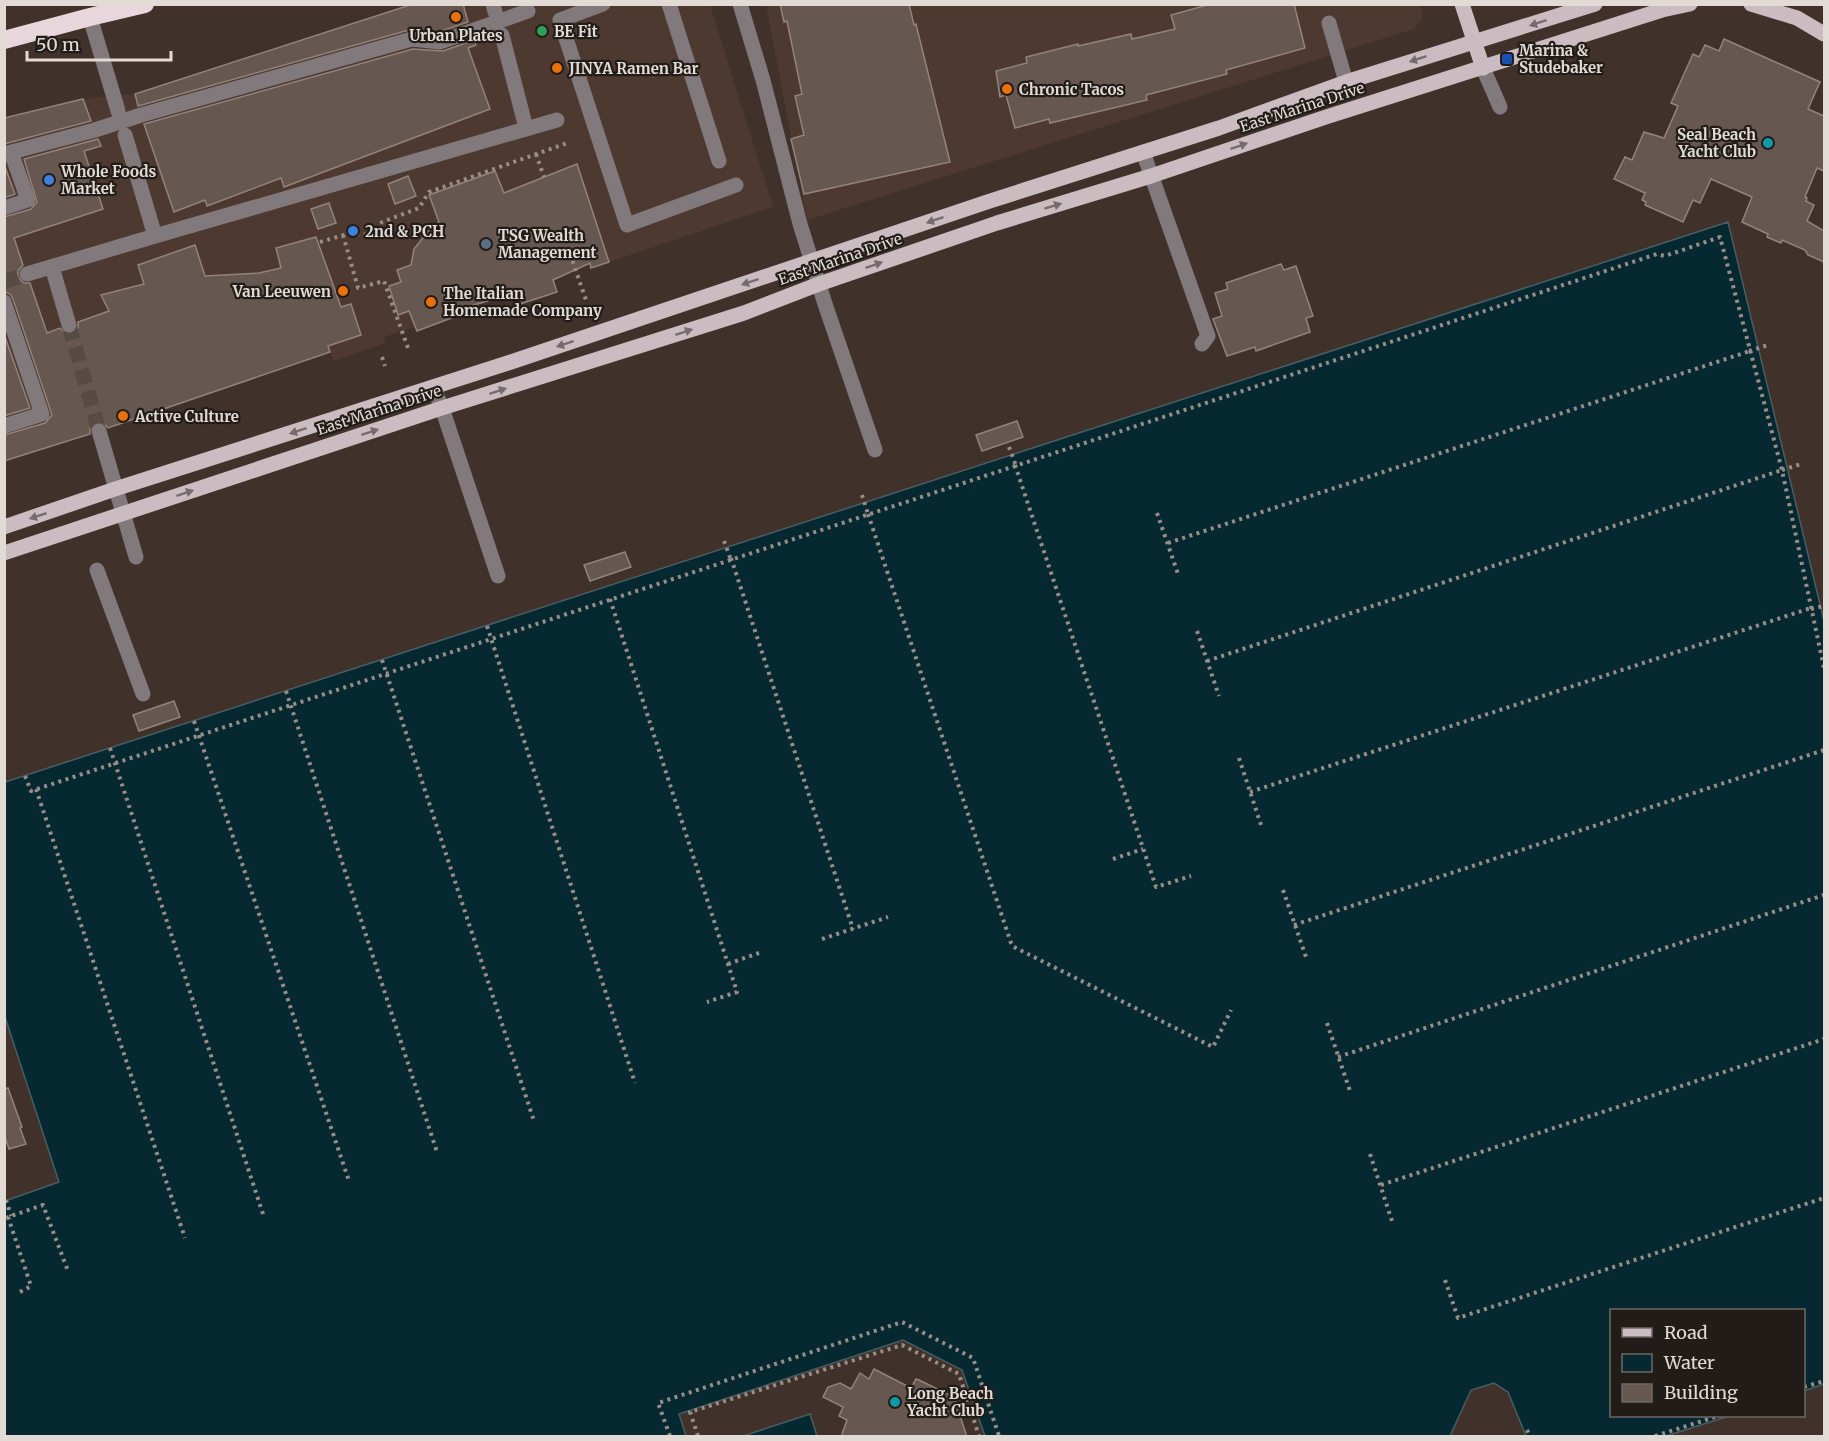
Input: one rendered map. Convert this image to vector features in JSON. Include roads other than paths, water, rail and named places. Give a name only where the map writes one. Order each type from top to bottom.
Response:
[{"type":"highway","points":[[4,40],[145,4]]},
{"type":"main road","points":[[1462,4],[1483,68]]},
{"type":"main road","name":"East Marina Drive","points":[[4,527],[1219,128],[1346,82],[1595,4]]},
{"type":"main road","name":"East Marina Drive","points":[[4,553],[442,408],[744,313],[819,284],[997,223],[1151,176],[1326,117],[1662,10],[1690,4]]},
{"type":"main road","points":[[1756,5],[1797,18],[1824,34]]},
{"type":"lane","points":[[603,4],[560,20],[627,225],[736,185]]},
{"type":"lane","points":[[669,4],[719,161]]},
{"type":"lane","points":[[740,4],[763,80],[800,224],[875,450]]},
{"type":"lane","points":[[4,208],[28,200],[8,153],[412,39],[441,42],[528,11]]},
{"type":"lane","points":[[90,17],[118,111]]},
{"type":"lane","points":[[1329,23],[1346,82]]},
{"type":"lane","points":[[502,35],[526,128]]},
{"type":"lane","points":[[1483,68],[1500,107]]},
{"type":"lane","points":[[27,274],[557,120]]},
{"type":"lane","points":[[125,135],[155,236]]},
{"type":"lane","points":[[1143,152],[1208,336],[1202,344]]},
{"type":"lane","points":[[52,267],[69,324]]},
{"type":"lane","points":[[4,302],[42,414],[4,426]]},
{"type":"lane","points":[[433,387],[498,576]]},
{"type":"lane","points":[[99,431],[136,557]]},
{"type":"lane","points":[[97,570],[143,694]]},
{"type":"water","points":[[1728,222],[1824,621],[1824,1384],[1805,1391],[1805,1309],[1610,1309],[1610,1417],[1726,1417],[1666,1436],[1526,1436],[1508,1392],[1494,1383],[1471,1390],[1450,1436],[985,1436],[962,1370],[903,1340],[679,1414],[686,1436],[5,1436],[5,1201],[59,1182],[5,1017],[5,782]]},
{"type":"water","points":[[810,1414],[817,1436],[746,1435]]},
{"type":"tunnel","points":[[4,282],[27,274]]},
{"type":"tunnel","points":[[69,325],[99,431]]},
{"type":"place","name":"Urban Plates","points":[[456,17]]},
{"type":"place","name":"BE Fit","points":[[542,31]]},
{"type":"place","name":"Marina & Studebaker","points":[[1507,59]]},
{"type":"place","name":"JINYA Ramen Bar","points":[[557,68]]},
{"type":"place","name":"Chronic Tacos","points":[[1007,89]]},
{"type":"place","name":"Seal Beach Yacht Club","points":[[1768,143]]},
{"type":"place","name":"Whole Foods Market","points":[[49,180]]},
{"type":"place","name":"2nd & PCH","points":[[353,231]]},
{"type":"place","name":"TSG Wealth Management","points":[[486,244]]},
{"type":"place","name":"Van Leeuwen","points":[[343,291]]},
{"type":"place","name":"The Italian Homemade Company","points":[[431,302]]},
{"type":"place","name":"Active Culture","points":[[123,416]]},
{"type":"place","name":"Long Beach Yacht Club","points":[[895,1402]]}]
